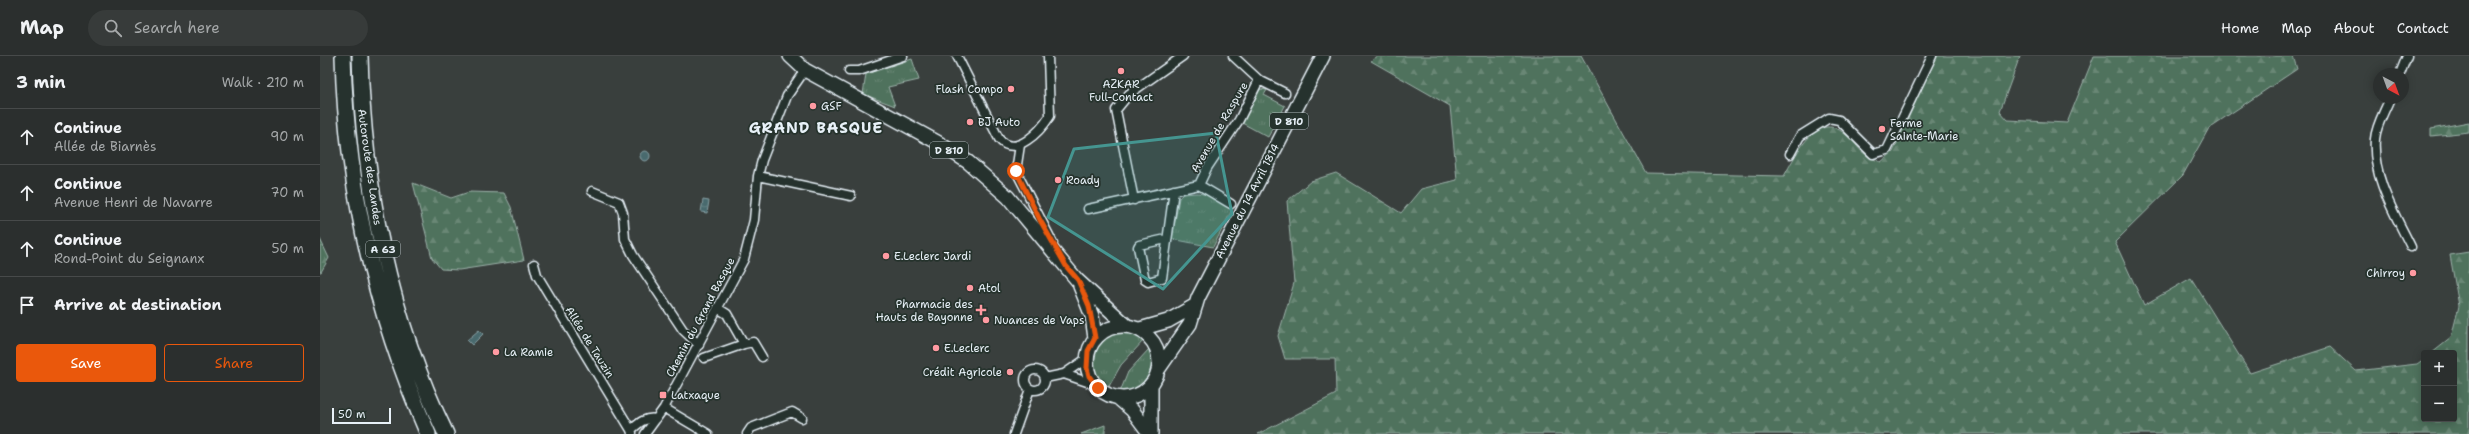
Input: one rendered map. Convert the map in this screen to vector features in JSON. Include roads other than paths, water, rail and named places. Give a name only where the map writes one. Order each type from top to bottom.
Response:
[{"type":"highway","name":"Autoroute des Landes","points":[[343,56],[352,174],[369,263],[394,350],[428,434]]},
{"type":"highway","name":"Autoroute des Landes","points":[[360,56],[366,152],[378,227],[394,294],[410,344],[446,434]]},
{"type":"main road","name":"D 810","points":[[790,56],[805,70],[937,142],[968,162],[1008,198],[1078,280],[1126,325]]},
{"type":"main road","name":"Avenue du 14 Avril 1814","points":[[1158,370],[1190,324],[1196,304],[1323,56]]},
{"type":"main road","name":"D 810","points":[[1078,280],[1092,316],[1095,338]]},
{"type":"main road","points":[[1140,330],[1168,321],[1196,304]]},
{"type":"main road","points":[[1118,398],[1131,397],[1142,392],[1151,384],[1158,370],[1157,350],[1153,342],[1140,330],[1126,325],[1115,326],[1104,330],[1095,338],[1086,359],[1089,376],[1093,384],[1103,392],[1118,398],[1132,410],[1151,434]]},
{"type":"main road","points":[[1151,384],[1151,434]]},
{"type":"street","points":[[849,71],[859,71],[903,56]]},
{"type":"street","points":[[957,56],[999,139],[1010,146],[1020,145],[1045,124],[1050,116],[1048,56]]},
{"type":"street","points":[[1134,200],[1116,114],[1120,103],[1129,94],[1183,56]]},
{"type":"street","points":[[1233,56],[1259,80],[1285,93]]},
{"type":"street","points":[[1790,154],[1800,136],[1829,118],[1839,120],[1873,154],[1887,150],[1932,56]]},
{"type":"street","points":[[2402,68],[2407,56]]},
{"type":"street","name":"Chemin du Grand Basque","points":[[645,434],[664,408],[719,309],[744,258],[754,220],[758,176],[787,96],[805,70]]},
{"type":"street","name":"Avenue de Raspure","points":[[1199,185],[1207,168],[1239,120],[1259,80]]},
{"type":"street","points":[[2388,104],[2375,140],[2377,163],[2381,182],[2411,247]]},
{"type":"street","points":[[1020,145],[1016,164],[1020,183],[1066,266]]},
{"type":"street","points":[[758,176],[851,196]]},
{"type":"street","name":"Avenue de Raspure","points":[[1088,209],[1199,185],[1231,204]]},
{"type":"street","points":[[1166,239],[1139,245],[1138,247],[1145,280],[1148,282],[1162,278],[1166,239],[1174,190]]},
{"type":"street","points":[[592,191],[618,202],[623,213],[625,239],[633,255],[683,330],[699,345]]},
{"type":"street","name":"Allée de Tauzin","points":[[534,264],[541,281],[631,432],[648,418],[656,419]]},
{"type":"street","points":[[719,309],[727,314],[744,344]]},
{"type":"street","points":[[704,358],[753,342],[762,357]]},
{"type":"street","points":[[1045,378],[1064,374],[1086,359]]},
{"type":"street","points":[[1030,371],[1041,372],[1045,378],[1045,385],[1040,390],[1030,390],[1025,382],[1026,376],[1030,371]]},
{"type":"street","points":[[1064,374],[1093,384]]},
{"type":"street","points":[[1014,434],[1030,390]]},
{"type":"street","points":[[664,408],[708,434]]},
{"type":"street","points":[[747,434],[751,428],[792,412],[802,418]]},
{"type":"water","points":[[645,151],[650,156],[645,161],[640,156]]},
{"type":"water","points":[[703,200],[709,201],[707,213],[701,212]]},
{"type":"water","points":[[479,330],[483,334],[472,345],[467,340]]},
{"type":"place","name":"AZKAR Full-Contact","points":[[1121,71]]},
{"type":"place","name":"Flash Compo","points":[[1011,89]]},
{"type":"place","name":"GSF","points":[[813,106]]},
{"type":"place","name":"BJ Auto","points":[[970,122]]},
{"type":"place","name":"Ferme Sainte-Marie","points":[[1882,129]]},
{"type":"place","name":"Roady","points":[[1058,180]]},
{"type":"place","name":"E.Leclerc Jardi","points":[[886,256]]},
{"type":"place","name":"Chirroy","points":[[2413,273]]},
{"type":"place","name":"Atol","points":[[970,288]]},
{"type":"place","name":"Pharmacie des Hauts de Bayonne","points":[[981,310]]},
{"type":"place","name":"Nuances de Vaps","points":[[986,320]]},
{"type":"place","name":"E.Leclerc","points":[[936,348]]},
{"type":"place","name":"La Ramie","points":[[496,352]]},
{"type":"place","name":"Crédit Agricole","points":[[1010,372]]},
{"type":"place","name":"Latxaque","points":[[663,395]]},
{"type":"district","name":"GRAND BASQUE","points":[[816,128]]}]
